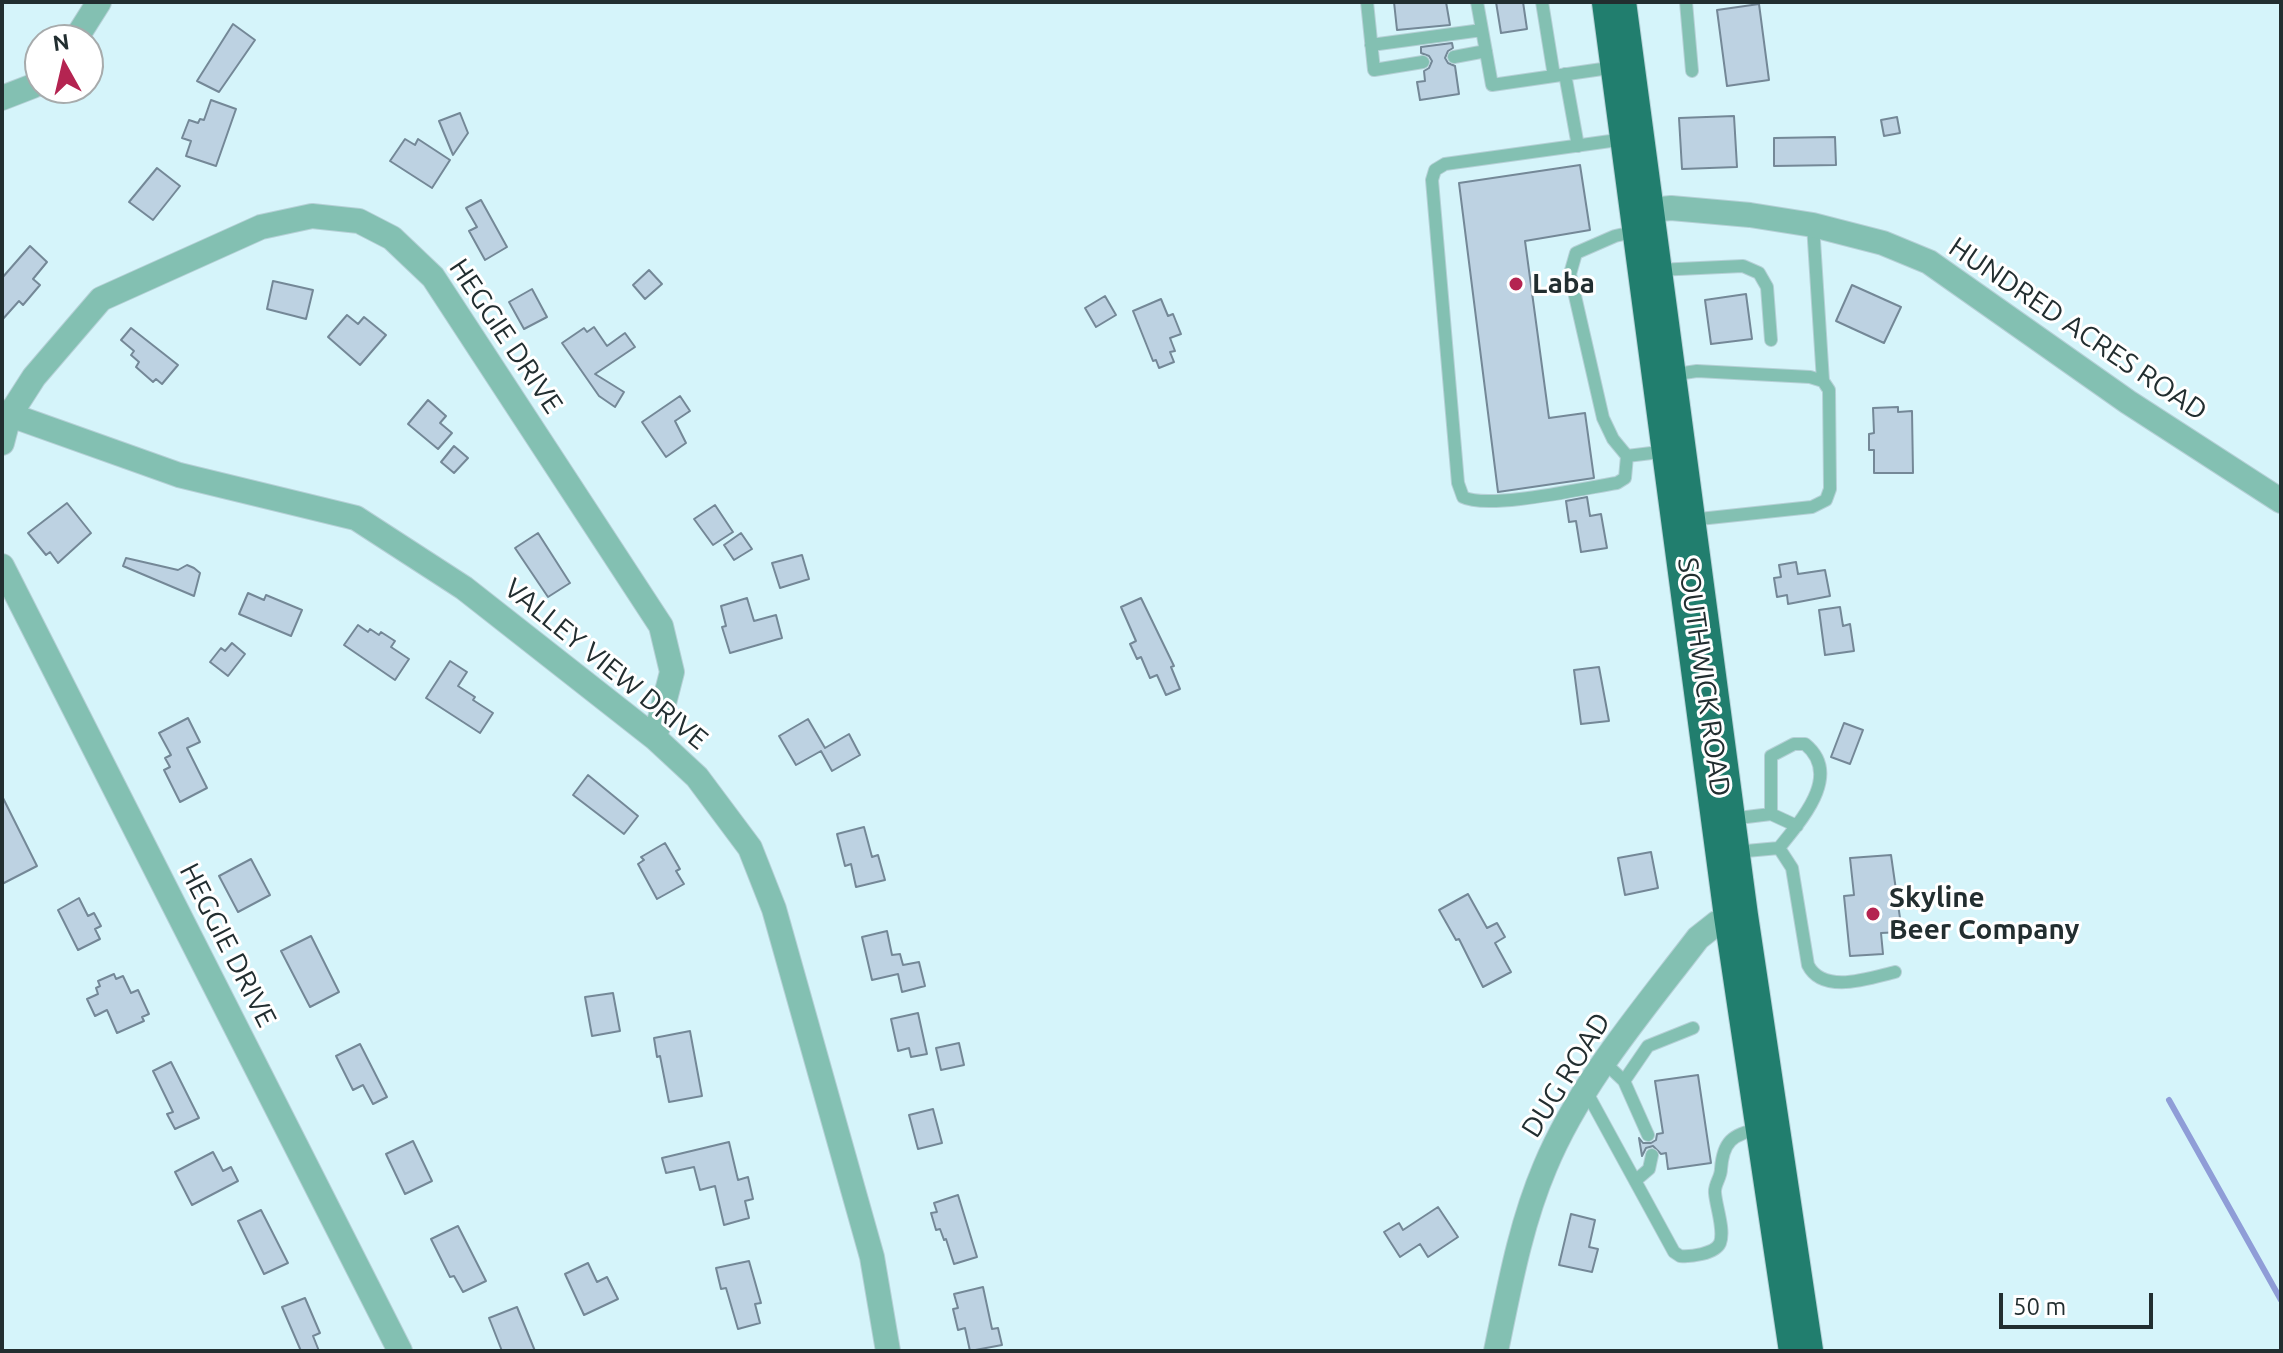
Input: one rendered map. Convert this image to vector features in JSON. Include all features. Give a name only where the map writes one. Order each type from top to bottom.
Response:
[{"type":"highway","name":"SOUTHWICK ROAD","points":[[1614,2],[1736,916],[1801,1351]]},
{"type":"street","points":[[85,24],[99,2]]},
{"type":"street","points":[[2,98],[24,89]]},
{"type":"street","name":"HUNDRED ACRES ROAD","points":[[1645,237],[1671,208],[1750,215],[1813,225],[1883,243],[1929,262],[2128,402],[2281,501]]},
{"type":"street","name":"HEGGIE DRIVE","points":[[2,443],[6,414],[101,299],[261,227],[312,216],[359,221],[392,238],[433,277],[661,626],[672,672],[655,738]]},
{"type":"street","name":"VALLEY VIEW DRIVE","points":[[6,414],[179,475],[356,518],[464,588],[655,738],[697,777],[750,848],[774,909],[872,1257],[888,1351]]},
{"type":"street","name":"HEGGIE DRIVE","points":[[2,566],[400,1351]]},
{"type":"street","name":"DUG ROAD","points":[[1496,1351],[1522,1230],[1556,1143],[1605,1063],[1698,938],[1717,923],[1736,916]]},
{"type":"lane","points":[[1367,2],[1374,70],[1423,62]]},
{"type":"lane","points":[[1477,2],[1492,85],[1623,66]]},
{"type":"lane","points":[[1542,2],[1578,146]]},
{"type":"lane","points":[[1686,2],[1692,71]]},
{"type":"lane","points":[[1371,45],[1482,30]]},
{"type":"lane","points":[[1454,57],[1486,51]]},
{"type":"lane","points":[[1633,138],[1445,164],[1435,170],[1432,180],[1458,483],[1463,497],[1472,502],[1502,501],[1617,483],[1625,478],[1627,456],[1613,439],[1603,418],[1570,274],[1576,253],[1615,236],[1645,237],[1759,273],[1767,287],[1771,340]]},
{"type":"lane","points":[[1683,520],[1812,507],[1826,500],[1830,489],[1829,390],[1823,381],[1813,225]]},
{"type":"lane","points":[[1663,375],[1697,371],[1810,377],[1823,381]]},
{"type":"lane","points":[[1627,456],[1674,451]]},
{"type":"lane","points":[[1771,814],[1771,756],[1794,744],[1805,744],[1818,759],[1821,787],[1779,848]]},
{"type":"lane","points":[[1726,836],[1771,814]]},
{"type":"lane","points":[[1771,814],[1797,826]]},
{"type":"lane","points":[[1726,836],[1779,848],[1792,868],[1808,965],[1813,975],[1826,981],[1852,982],[1895,972]]},
{"type":"lane","points":[[1624,1081],[1648,1046],[1693,1028]]},
{"type":"lane","points":[[1605,1063],[1624,1081],[1648,1135]]},
{"type":"lane","points":[[1586,1091],[1675,1254],[1687,1256],[1713,1250],[1720,1241],[1715,1191],[1724,1150],[1740,1134],[1766,1128]]},
{"type":"lane","points":[[1635,1181],[1649,1169],[1652,1155]]},
{"type":"building","points":[[1394,2],[1446,2],[1450,25],[1397,30]]},
{"type":"building","points":[[1496,2],[1523,2],[1527,29],[1501,33]]},
{"type":"building","points":[[1759,4],[1769,80],[1727,86],[1717,10]]},
{"type":"building","points":[[233,24],[255,40],[219,92],[197,81]]},
{"type":"building","points":[[1452,43],[1453,48],[1445,58],[1455,66],[1459,94],[1420,100],[1417,82],[1425,81],[1424,71],[1432,61],[1421,53],[1421,47]]},
{"type":"building","points":[[211,100],[236,109],[216,166],[186,156],[191,141],[182,138],[189,120],[198,123],[200,119],[204,120]]},
{"type":"building","points":[[460,113],[468,133],[453,155],[439,121]]},
{"type":"building","points":[[1734,116],[1737,167],[1682,169],[1679,118]]},
{"type":"building","points":[[1897,117],[1900,133],[1884,136],[1881,120]]},
{"type":"building","points":[[1835,137],[1836,165],[1774,166],[1774,138]]},
{"type":"building","points":[[405,139],[415,145],[418,139],[450,160],[432,188],[390,161]]},
{"type":"building","points":[[1580,165],[1590,230],[1525,241],[1549,418],[1585,413],[1594,478],[1498,492],[1459,183]]},
{"type":"building","points":[[157,168],[180,186],[153,220],[129,202]]},
{"type":"building","points":[[481,200],[507,247],[485,260],[469,231],[477,227],[466,208]]},
{"type":"building","points":[[30,246],[47,262],[33,279],[40,285],[23,305],[19,301],[2,320],[2,278]]},
{"type":"building","points":[[649,270],[662,284],[645,299],[633,285]]},
{"type":"building","points":[[273,281],[313,290],[306,319],[267,309]]},
{"type":"building","points":[[1852,285],[1901,307],[1884,343],[1836,321]]},
{"type":"building","points":[[532,289],[547,317],[524,329],[509,302]]},
{"type":"building","points":[[1746,294],[1752,339],[1711,344],[1705,300]]},
{"type":"building","points":[[1105,296],[1116,315],[1096,327],[1085,308]]},
{"type":"building","points":[[1161,299],[1168,316],[1173,314],[1181,334],[1170,338],[1175,351],[1170,352],[1174,362],[1159,368],[1156,360],[1153,361],[1133,311]]},
{"type":"building","points":[[347,315],[358,324],[364,317],[386,335],[360,365],[328,337]]},
{"type":"building","points":[[594,327],[607,346],[625,333],[635,347],[595,374],[624,392],[615,407],[599,396],[562,343],[584,328],[587,332]]},
{"type":"building","points":[[131,328],[178,365],[162,384],[156,379],[153,382],[136,367],[139,362],[131,355],[134,351],[121,340]]},
{"type":"building","points":[[680,396],[690,411],[675,421],[686,443],[666,457],[642,422]]},
{"type":"building","points":[[428,400],[446,416],[440,423],[452,433],[438,449],[408,424]]},
{"type":"building","points":[[1898,407],[1898,412],[1912,411],[1913,473],[1874,473],[1874,450],[1869,450],[1869,434],[1874,433],[1873,408]]},
{"type":"building","points":[[454,446],[468,458],[454,473],[441,462]]},
{"type":"building","points":[[1587,497],[1590,516],[1601,514],[1607,548],[1581,552],[1576,521],[1569,522],[1566,501]]},
{"type":"building","points":[[67,503],[91,533],[58,563],[50,552],[46,555],[28,533]]},
{"type":"building","points":[[715,505],[733,532],[713,545],[694,519]]},
{"type":"building","points":[[538,533],[570,583],[548,597],[515,548]]},
{"type":"building","points":[[741,533],[752,549],[734,560],[724,545]]},
{"type":"building","points":[[802,555],[809,579],[780,588],[772,563]]},
{"type":"building","points":[[126,558],[178,570],[187,565],[194,568],[200,573],[194,596],[123,566]]},
{"type":"building","points":[[1796,562],[1798,574],[1825,570],[1830,596],[1788,604],[1787,595],[1777,597],[1774,578],[1781,577],[1779,565]]},
{"type":"building","points":[[248,593],[264,600],[266,595],[302,610],[291,636],[239,614]]},
{"type":"building","points":[[747,598],[754,621],[776,615],[782,638],[730,653],[722,627],[726,626],[721,606]]},
{"type":"building","points":[[1141,598],[1174,666],[1171,667],[1180,689],[1166,695],[1157,675],[1150,678],[1141,657],[1137,659],[1130,644],[1136,641],[1121,607]]},
{"type":"building","points":[[1840,607],[1843,626],[1850,624],[1854,651],[1825,655],[1819,610]]},
{"type":"building","points":[[358,625],[368,632],[370,629],[379,635],[381,632],[395,641],[391,647],[409,659],[395,680],[344,645]]},
{"type":"building","points":[[232,643],[245,654],[228,676],[210,662],[221,648],[225,651]]},
{"type":"building","points":[[450,661],[467,672],[458,686],[493,713],[480,733],[426,698]]},
{"type":"building","points":[[1599,667],[1609,721],[1581,724],[1574,670]]},
{"type":"building","points":[[188,718],[200,742],[187,748],[207,788],[180,802],[164,770],[170,767],[165,758],[171,755],[159,733]]},
{"type":"building","points":[[808,719],[825,748],[849,734],[860,755],[832,771],[821,751],[796,765],[779,736]]},
{"type":"building","points":[[1844,723],[1863,730],[1850,764],[1831,757]]},
{"type":"building","points":[[588,775],[638,816],[624,834],[573,795]]},
{"type":"building","points":[[2,796],[37,866],[2,884]]},
{"type":"building","points":[[864,827],[872,857],[878,855],[885,880],[856,887],[851,864],[845,866],[837,834]]},
{"type":"building","points":[[665,843],[680,869],[676,871],[684,884],[657,899],[638,864],[644,860],[641,857]]},
{"type":"building","points":[[1651,852],[1658,888],[1625,895],[1618,858]]},
{"type":"building","name":"Skyline Beer Company","points":[[1891,855],[1902,932],[1881,933],[1883,954],[1850,956],[1844,896],[1854,895],[1850,858]]},
{"type":"building","points":[[251,859],[270,895],[238,912],[219,876]]},
{"type":"building","points":[[1468,894],[1487,928],[1497,923],[1505,937],[1495,943],[1511,972],[1483,987],[1459,939],[1456,940],[1439,910]]},
{"type":"building","points":[[79,898],[88,916],[94,913],[101,926],[95,929],[100,939],[78,950],[58,910]]},
{"type":"building","points":[[887,931],[892,955],[900,954],[903,965],[919,962],[925,986],[902,992],[898,974],[872,980],[862,937]]},
{"type":"building","points":[[311,936],[339,992],[310,1007],[281,951]]},
{"type":"building","points":[[114,974],[116,979],[123,976],[131,993],[138,990],[149,1014],[142,1017],[144,1021],[117,1033],[107,1010],[95,1016],[87,999],[98,994],[98,981]]},
{"type":"building","points":[[613,993],[620,1031],[592,1036],[585,997]]},
{"type":"building","points":[[918,1013],[927,1054],[911,1057],[909,1048],[898,1051],[891,1019]]},
{"type":"building","points":[[690,1031],[702,1096],[669,1102],[654,1038]]},
{"type":"building","points":[[959,1043],[964,1065],[941,1070],[936,1048]]},
{"type":"building","points":[[360,1044],[387,1097],[373,1104],[363,1085],[353,1090],[336,1056]]},
{"type":"building","points":[[171,1062],[199,1118],[175,1129],[167,1114],[173,1112],[153,1071]]},
{"type":"building","points":[[1698,1075],[1711,1163],[1668,1169],[1666,1153],[1661,1154],[1653,1146],[1646,1148],[1642,1156],[1639,1138],[1643,1143],[1651,1143],[1656,1140],[1657,1134],[1663,1133],[1655,1081]]},
{"type":"building","points":[[933,1109],[942,1143],[918,1149],[909,1115]]},
{"type":"building","points":[[413,1141],[432,1181],[405,1194],[386,1154]]},
{"type":"building","points":[[729,1142],[738,1180],[748,1177],[753,1199],[745,1201],[749,1218],[724,1225],[715,1186],[700,1190],[694,1167],[666,1173],[662,1158]]},
{"type":"building","points":[[213,1152],[223,1171],[231,1167],[238,1181],[192,1205],[175,1172]]},
{"type":"building","points":[[958,1195],[977,1257],[954,1264],[946,1239],[940,1229],[936,1230],[931,1213],[937,1212],[934,1203]]},
{"type":"building","points":[[1438,1207],[1458,1237],[1428,1257],[1420,1244],[1400,1257],[1384,1232],[1399,1223],[1403,1230]]},
{"type":"building","points":[[261,1210],[288,1263],[264,1274],[238,1221]]},
{"type":"building","points":[[1571,1214],[1595,1220],[1589,1247],[1598,1249],[1592,1272],[1559,1265]]},
{"type":"building","points":[[458,1226],[486,1281],[463,1292],[454,1276],[450,1277],[431,1239]]},
{"type":"building","points":[[749,1261],[761,1303],[755,1304],[760,1323],[738,1329],[726,1288],[721,1289],[716,1268]]},
{"type":"building","points":[[588,1263],[597,1282],[607,1277],[618,1299],[584,1315],[565,1274]]},
{"type":"building","points":[[983,1287],[992,1329],[998,1328],[1002,1345],[970,1351],[965,1328],[958,1330],[953,1309],[958,1308],[954,1294]]},
{"type":"building","points":[[305,1298],[320,1333],[313,1336],[319,1351],[301,1351],[282,1307]]},
{"type":"building","points":[[517,1307],[535,1351],[502,1351],[489,1318]]},
{"type":"waterway","points":[[2169,1100],[2281,1300]]},
{"type":"place","name":"Laba","points":[[1516,284]]},
{"type":"place","name":"Skyline Beer Company","points":[[1873,914]]}]
